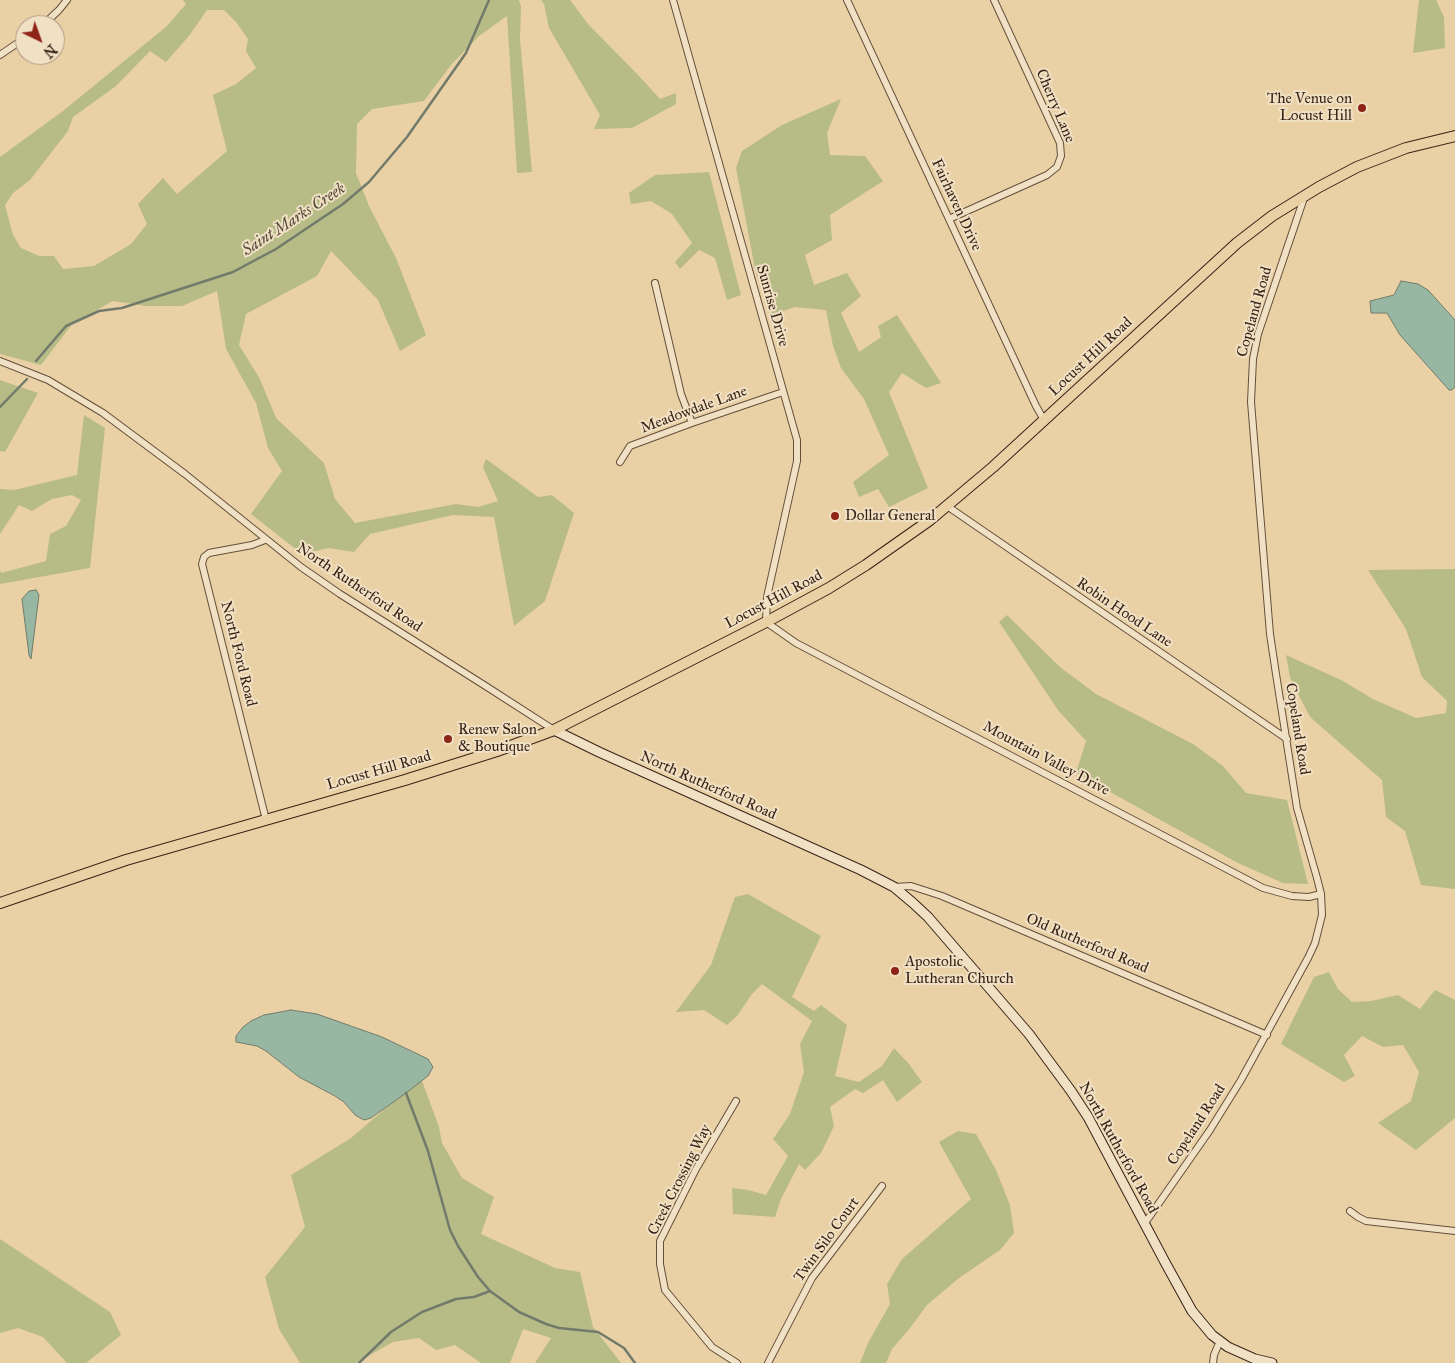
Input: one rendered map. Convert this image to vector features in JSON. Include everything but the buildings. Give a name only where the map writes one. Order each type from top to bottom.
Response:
[{"type":"main road","name":"Locust Hill Road","points":[[0,903],[126,860],[471,760],[554,730],[766,622],[829,588],[866,565],[947,506],[1238,243],[1272,216],[1304,195],[1357,167],[1406,148],[1455,136]]},
{"type":"street","points":[[54,15],[67,0]]},
{"type":"street","name":"Sunrise Drive","points":[[673,0],[795,432],[798,451],[767,597],[766,622]]},
{"type":"street","name":"Fairhaven Drive","points":[[847,0],[1044,420]]},
{"type":"street","name":"Cherry Lane","points":[[949,219],[1046,175],[1056,167],[1061,156],[1060,143],[994,0]]},
{"type":"street","points":[[0,55],[15,45]]},
{"type":"street","name":"Copeland Road","points":[[1145,1223],[1210,1130],[1267,1035],[1315,943],[1322,915],[1321,894],[1297,808],[1270,634],[1251,383],[1258,334],[1304,195]]},
{"type":"street","points":[[655,283],[680,394],[692,423]]},
{"type":"street","name":"North Rutherford Road","points":[[0,361],[48,380],[103,413],[185,474],[265,540],[340,594],[554,730],[836,858],[894,887],[928,917],[1054,1066],[1088,1117],[1192,1311],[1212,1335],[1220,1341],[1238,1352],[1272,1363]]},
{"type":"street","name":"Meadowdale Lane","points":[[620,462],[630,446],[783,392]]},
{"type":"street","name":"Robin Hood Lane","points":[[947,506],[1287,739]]},
{"type":"street","name":"North Ford Road","points":[[265,540],[252,545],[209,553],[204,557],[202,564],[266,820]]},
{"type":"street","name":"Mountain Valley Drive","points":[[766,622],[796,643],[1263,888],[1278,894],[1292,896],[1309,897],[1321,894]]},
{"type":"street","name":"Old Rutherford Road","points":[[894,887],[911,886],[942,896],[1267,1035]]},
{"type":"street","name":"Creek Crossing Way","points":[[736,1102],[696,1169],[660,1242],[660,1264],[666,1290],[712,1347],[737,1363]]},
{"type":"street","name":"Twin Silo Court","points":[[768,1363],[812,1278],[882,1186]]},
{"type":"street","points":[[1350,1211],[1358,1218],[1366,1221],[1455,1231]]},
{"type":"street","points":[[1213,1363],[1220,1341]]},
{"type":"green space","points":[[183,0],[519,0],[521,7],[520,39],[532,172],[517,173],[507,16],[479,36],[451,65],[424,101],[372,109],[357,124],[356,173],[369,206],[396,258],[426,335],[400,351],[378,300],[331,251],[317,276],[246,314],[239,345],[260,379],[276,418],[324,463],[335,499],[355,523],[456,504],[478,507],[498,501],[483,467],[486,459],[538,497],[552,495],[574,513],[545,601],[514,626],[494,517],[453,515],[370,534],[354,552],[329,548],[302,554],[251,514],[282,471],[268,448],[256,403],[226,349],[217,291],[182,306],[146,306],[113,301],[73,323],[41,365],[0,354],[0,157],[63,111],[167,26],[186,4]],"holes":[[[207,10],[224,10],[236,22],[248,39],[246,51],[256,68],[236,84],[213,95],[227,151],[177,194],[163,178],[138,204],[147,224],[131,244],[94,266],[63,269],[54,256],[39,256],[21,248],[13,235],[5,205],[13,193],[30,180],[68,131],[73,117],[116,86],[150,51],[166,62],[189,36]]]},
{"type":"green space","points":[[541,0],[570,0],[588,24],[660,99],[676,93],[676,104],[632,128],[594,129],[600,115],[549,28],[544,4]]},
{"type":"green space","points":[[1419,0],[1436,0],[1444,17],[1445,48],[1413,53]]},
{"type":"green space","points":[[841,99],[827,133],[830,155],[865,156],[883,181],[830,215],[832,240],[805,255],[814,285],[847,273],[861,296],[841,313],[859,352],[881,337],[878,326],[897,315],[941,383],[926,388],[902,373],[889,392],[928,488],[889,507],[878,489],[859,497],[853,482],[889,455],[864,399],[841,368],[833,346],[826,310],[795,307],[771,315],[755,269],[736,168],[742,151],[782,125]]},
{"type":"green space","points":[[709,172],[741,295],[727,300],[715,258],[699,250],[680,269],[675,262],[692,243],[672,214],[651,201],[631,204],[629,193],[655,175]]},
{"type":"green space","points":[[0,380],[38,393],[5,452],[0,451]]},
{"type":"green space","points":[[84,415],[105,428],[90,568],[0,584],[0,569],[1,573],[46,561],[50,534],[66,526],[81,500],[72,495],[52,499],[32,511],[19,505],[0,534],[0,489],[14,490],[77,475]]},
{"type":"green space","points":[[1455,569],[1455,889],[1421,885],[1405,831],[1386,817],[1382,780],[1310,717],[1290,678],[1286,655],[1341,680],[1373,699],[1416,718],[1446,713],[1447,701],[1422,677],[1406,629],[1368,570]]},
{"type":"green space","points":[[1007,615],[1060,667],[1096,694],[1193,744],[1223,766],[1246,793],[1287,800],[1308,884],[1283,883],[1238,863],[1076,773],[1086,741],[1058,710],[999,622]]},
{"type":"green space","points":[[748,894],[821,936],[792,997],[814,1011],[821,1005],[847,1025],[835,1076],[859,1082],[882,1066],[894,1048],[922,1082],[897,1102],[883,1080],[863,1093],[855,1089],[830,1107],[834,1126],[821,1153],[805,1170],[799,1164],[781,1199],[775,1217],[733,1214],[732,1188],[766,1195],[788,1156],[773,1139],[790,1114],[804,1072],[800,1044],[812,1021],[762,984],[752,994],[737,1016],[727,1025],[704,1010],[676,1012],[711,965],[735,897]]},
{"type":"green space","points":[[1329,972],[1338,989],[1352,1002],[1371,1001],[1398,995],[1420,1009],[1435,990],[1455,1000],[1455,1118],[1416,1150],[1378,1123],[1411,1101],[1419,1072],[1403,1045],[1383,1047],[1362,1036],[1344,1055],[1355,1076],[1344,1082],[1281,1044],[1314,977]]},
{"type":"green space","points":[[421,1078],[439,1127],[442,1143],[462,1178],[494,1197],[481,1234],[555,1268],[580,1272],[593,1327],[621,1363],[535,1363],[551,1338],[523,1329],[510,1363],[481,1363],[455,1345],[436,1350],[419,1338],[393,1342],[356,1363],[300,1363],[279,1329],[265,1277],[305,1227],[291,1175],[351,1138]]},
{"type":"green space","points":[[958,1131],[976,1134],[996,1170],[1010,1205],[1014,1233],[1000,1250],[959,1278],[927,1305],[892,1349],[886,1363],[860,1363],[868,1343],[890,1304],[887,1284],[902,1259],[971,1199],[939,1142]]},
{"type":"green space","points":[[0,1239],[110,1312],[121,1335],[86,1363],[67,1363],[43,1337],[18,1328],[0,1333]]},
{"type":"shaded area","points":[[1401,281],[1418,284],[1428,290],[1455,320],[1455,387],[1452,390],[1449,390],[1400,335],[1387,313],[1371,313],[1370,301],[1394,295]]},
{"type":"shaded area","points":[[36,590],[39,595],[31,659],[22,599],[29,591]]},
{"type":"shaded area","points":[[291,1010],[317,1014],[382,1037],[428,1059],[433,1067],[428,1076],[406,1093],[371,1118],[364,1120],[355,1115],[344,1102],[299,1077],[266,1051],[257,1046],[236,1042],[236,1036],[251,1021],[264,1015]]},
{"type":"waterway","name":"Saint Marks Creek","points":[[36,361],[66,326],[99,311],[122,308],[233,272],[276,249],[343,204],[369,182],[407,137],[466,53],[489,0]]},
{"type":"waterway","name":"Saint Marks Creek","points":[[0,407],[27,379]]},
{"type":"waterway","points":[[406,1093],[428,1151],[450,1230],[478,1277],[490,1291],[519,1312],[559,1328],[598,1332],[624,1348],[635,1363]]},
{"type":"waterway","points":[[359,1363],[391,1332],[422,1312],[456,1299],[474,1297],[490,1291]]},
{"type":"place","name":"The Venue on Locust Hill","points":[[1362,108]]},
{"type":"place","name":"Dollar General","points":[[835,516]]},
{"type":"place","name":"Renew Salon & Boutique","points":[[448,739]]},
{"type":"place","name":"Apostolic Lutheran Church","points":[[895,971]]}]
